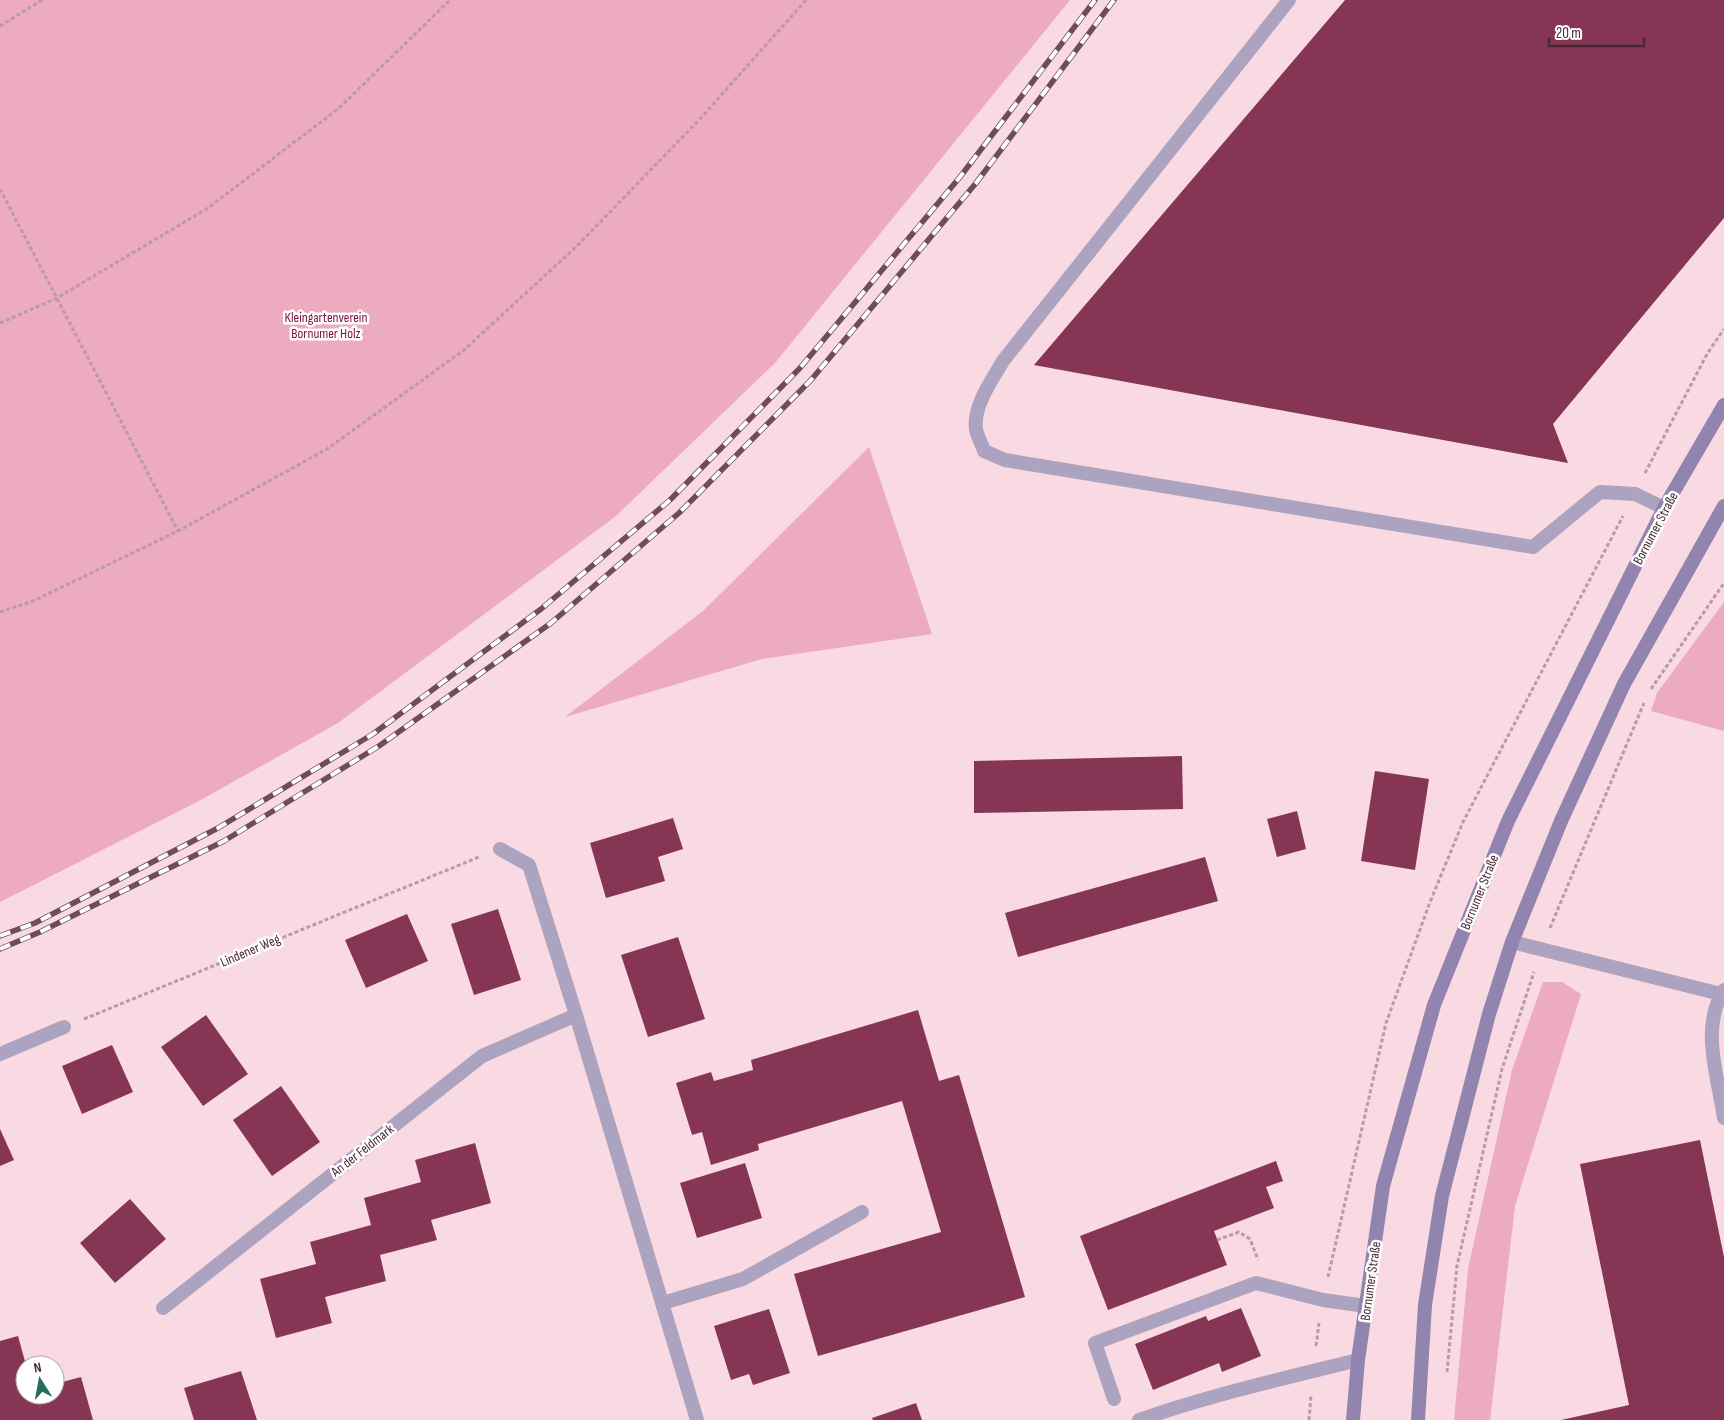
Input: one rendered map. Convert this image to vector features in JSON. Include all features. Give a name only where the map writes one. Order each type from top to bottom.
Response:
[{"type":"main road","name":"Bornumer Straße","points":[[1353,1420],[1358,1360],[1383,1186],[1434,1005],[1508,821],[1664,508],[1724,406]]},
{"type":"main road","points":[[1418,1420],[1425,1305],[1442,1196],[1489,1014],[1512,942],[1560,822],[1624,684],[1724,506]]},
{"type":"street","points":[[1288,0],[1003,361],[984,394],[976,419],[976,430],[984,451],[1015,462],[1533,547],[1600,492],[1635,494],[1664,508]]},
{"type":"street","points":[[500,849],[529,866],[576,1014],[697,1420]]},
{"type":"street","points":[[1512,942],[1722,992],[1714,1013],[1711,1034],[1724,1118]]},
{"type":"street","name":"An der Feldmark","points":[[163,1308],[482,1056],[576,1014]]},
{"type":"street","points":[[0,1054],[64,1027]]},
{"type":"street","points":[[663,1303],[743,1279],[862,1212]]},
{"type":"street","points":[[1114,1399],[1095,1343],[1256,1282],[1323,1300],[1366,1306]]},
{"type":"street","points":[[1139,1420],[1179,1406],[1278,1379],[1358,1360]]},
{"type":"path","points":[[0,26],[42,0]]},
{"type":"path","points":[[0,323],[57,298],[208,208],[338,110],[450,0]]},
{"type":"path","points":[[0,612],[33,601],[178,531],[327,450],[464,350],[576,247],[700,119],[806,0]]},
{"type":"path","points":[[0,189],[178,531]]},
{"type":"path","points":[[1648,693],[1724,583]]},
{"type":"path","points":[[1446,1380],[1457,1266],[1502,1069],[1542,950],[1644,702]]},
{"type":"path","name":"Lindener Weg","points":[[64,1027],[402,887],[500,849]]},
{"type":"path","points":[[1217,1240],[1239,1232],[1250,1240],[1259,1262],[1256,1282]]},
{"type":"green space","name":"Kleingartenverein Bornumer Holz","points":[[0,0],[1070,0],[775,363],[616,516],[338,723],[199,801],[0,902]]},
{"type":"green space","points":[[869,447],[932,634],[762,659],[565,717],[703,611]]},
{"type":"green space","points":[[1724,602],[1724,731],[1651,711],[1657,693]]},
{"type":"green space","points":[[1543,982],[1562,982],[1581,994],[1515,1206],[1490,1420],[1454,1420],[1468,1269],[1512,1070]]},
{"type":"building","points":[[1345,0],[1724,0],[1724,218],[1553,424],[1568,463],[1034,365]]},
{"type":"building","points":[[1182,756],[1183,809],[974,813],[974,761]]},
{"type":"building","points":[[1375,771],[1429,779],[1415,870],[1361,861]]},
{"type":"building","points":[[1297,811],[1306,849],[1277,857],[1267,819]]},
{"type":"building","points":[[673,818],[683,849],[658,857],[665,881],[606,898],[590,843]]},
{"type":"building","points":[[1205,857],[1218,901],[1018,957],[1005,913]]},
{"type":"building","points":[[498,909],[521,980],[474,995],[451,924]]},
{"type":"building","points":[[407,914],[428,961],[366,988],[345,940]]},
{"type":"building","points":[[678,937],[705,1019],[648,1037],[621,955]]},
{"type":"building","points":[[918,1010],[939,1081],[959,1075],[1025,1297],[818,1356],[794,1274],[941,1232],[902,1101],[758,1144],[759,1150],[711,1165],[702,1132],[692,1135],[676,1083],[711,1072],[714,1081],[753,1070],[751,1060]]},
{"type":"building","points":[[206,1015],[248,1074],[203,1106],[161,1047]]},
{"type":"building","points":[[112,1045],[133,1092],[82,1114],[62,1066]]},
{"type":"building","points":[[281,1086],[320,1142],[272,1176],[233,1120]]},
{"type":"building","points":[[0,1129],[14,1160],[0,1166]]},
{"type":"building","points":[[1700,1140],[1724,1257],[1724,1420],[1561,1420],[1629,1405],[1580,1164]]},
{"type":"building","points":[[475,1143],[491,1203],[431,1220],[437,1240],[380,1255],[386,1281],[325,1297],[332,1323],[276,1338],[260,1279],[316,1264],[310,1242],[371,1225],[364,1198],[421,1182],[415,1160]]},
{"type":"building","points":[[1276,1161],[1283,1181],[1266,1187],[1274,1208],[1214,1231],[1227,1265],[1108,1310],[1080,1236]]},
{"type":"building","points":[[745,1163],[762,1218],[697,1238],[680,1183]]},
{"type":"building","points":[[130,1199],[166,1239],[115,1283],[80,1243]]},
{"type":"building","points":[[1241,1308],[1261,1356],[1222,1372],[1219,1363],[1153,1390],[1135,1344],[1206,1316],[1208,1321]]},
{"type":"building","points":[[769,1309],[790,1373],[753,1385],[749,1374],[731,1380],[714,1326]]},
{"type":"building","points":[[18,1336],[23,1355],[15,1355],[15,1405],[65,1405],[65,1381],[81,1377],[93,1420],[0,1420],[0,1341]]},
{"type":"building","points":[[241,1371],[257,1420],[194,1420],[184,1388]]},
{"type":"building","points":[[916,1403],[922,1420],[873,1420],[872,1418]]},
{"type":"railway","points":[[0,936],[35,923],[218,828],[373,734],[541,609],[670,500],[800,368],[960,177],[1095,0]]},
{"type":"railway","points":[[0,949],[40,932],[224,841],[379,746],[551,623],[679,513],[811,380],[976,183],[1114,0]]}]
